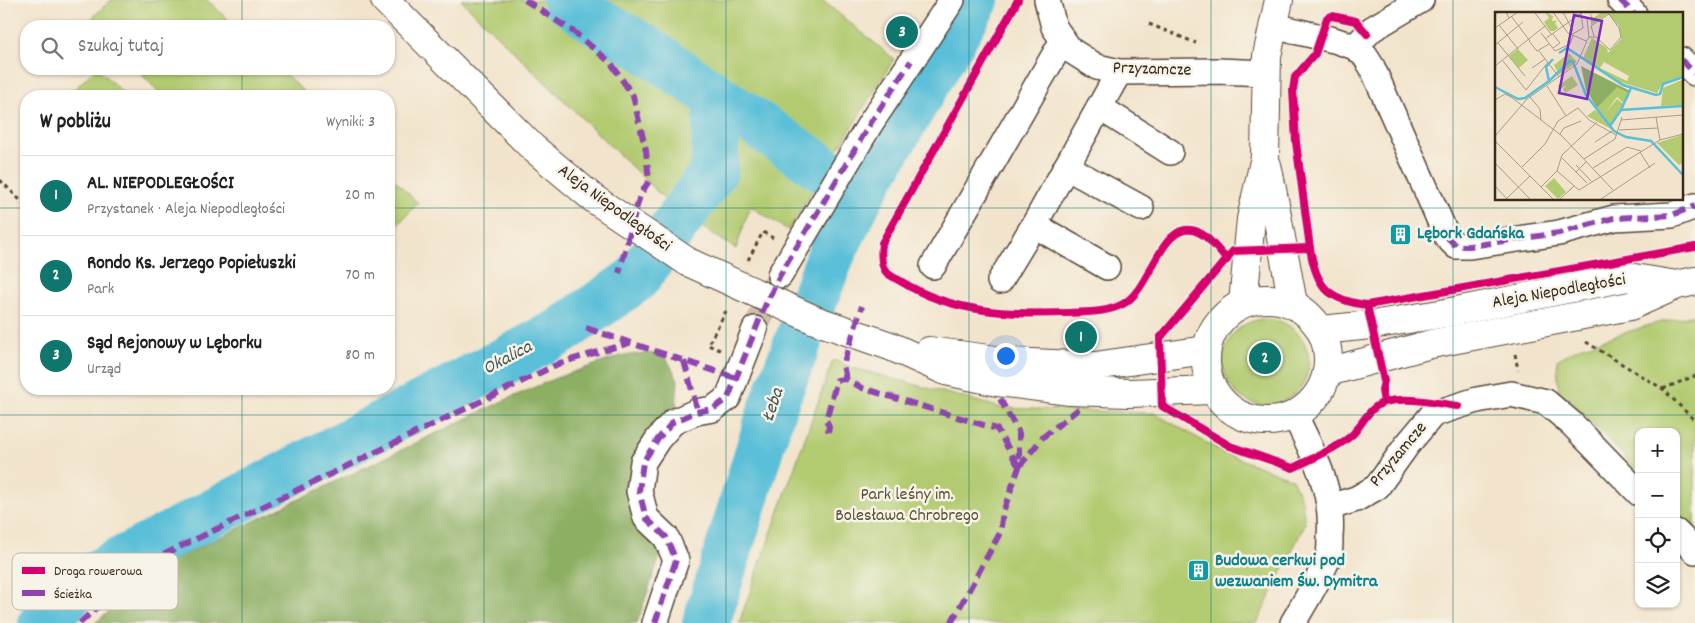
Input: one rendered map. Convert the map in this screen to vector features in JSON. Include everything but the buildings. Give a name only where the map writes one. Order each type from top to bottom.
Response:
[{"type":"main road","name":"Aleja Niepodległości","points":[[385,0],[532,147],[594,199],[688,262],[816,320],[890,346],[946,371],[998,382],[1070,392],[1129,393],[1213,390]]},
{"type":"main road","points":[[1243,303],[1251,219],[1265,157],[1266,72],[1273,26],[1280,0]]},
{"type":"main road","points":[[1265,157],[1279,220],[1293,303]]},
{"type":"main road","name":"Aleja Niepodległości","points":[[1322,330],[1371,325],[1446,313],[1628,277],[1686,283]]},
{"type":"main road","name":"Aleja Niepodległości","points":[[1328,372],[1431,344],[1630,306],[1686,283]]},
{"type":"main road","points":[[1268,298],[1293,303],[1309,314],[1322,330],[1328,350],[1328,372],[1322,389],[1311,404],[1295,416],[1272,422],[1249,419],[1228,408],[1213,390],[1206,371],[1206,350],[1212,331],[1226,314],[1243,303],[1268,298]]},
{"type":"main road","name":"Aleja Niepodległości","points":[[890,346],[1011,362],[1095,366],[1206,350]]},
{"type":"street","points":[[780,275],[870,124],[952,0]]},
{"type":"street","name":"Przyzamcze","points":[[1047,0],[1054,27],[1070,50],[1097,67],[1119,72],[1266,72]]},
{"type":"street","points":[[1355,47],[1372,29],[1421,0]]},
{"type":"street","points":[[1620,0],[1632,12]]},
{"type":"street","points":[[1273,26],[1334,40],[1355,47],[1365,56],[1372,67],[1447,237],[1456,246],[1470,246],[1559,233],[1614,218],[1672,215],[1695,206]]},
{"type":"street","points":[[933,266],[1063,40]]},
{"type":"street","points":[[1682,61],[1695,73]]},
{"type":"street","points":[[1000,281],[1034,225],[1119,72]]},
{"type":"street","points":[[1099,107],[1170,152]]},
{"type":"street","points":[[1066,167],[1141,208]]},
{"type":"street","points":[[1034,225],[1107,267]]},
{"type":"street","points":[[655,623],[676,560],[666,537],[646,518],[639,491],[643,462],[658,439],[673,422],[696,412],[713,409],[728,398],[755,329]]},
{"type":"street","name":"Przyzamcze","points":[[1330,507],[1356,499],[1377,487],[1407,445],[1433,414],[1477,400],[1511,394],[1546,402],[1572,424],[1635,489]]},
{"type":"street","points":[[1293,623],[1329,554],[1332,520],[1326,486],[1316,458],[1295,416]]},
{"type":"street","points":[[1680,536],[1695,551]]},
{"type":"path","points":[[1149,24],[1196,43]]},
{"type":"path","points":[[0,180],[20,200]]},
{"type":"path","points":[[747,264],[763,232],[774,239]]},
{"type":"path","points":[[723,352],[708,345],[726,311]]},
{"type":"path","points":[[1582,339],[1663,389],[1695,421]]},
{"type":"path","points":[[1663,389],[1695,376]]},
{"type":"green space","points":[[111,0],[207,0],[229,20],[90,20]]},
{"type":"green space","points":[[461,0],[822,0],[894,59],[788,230],[750,206],[736,249],[676,210]]},
{"type":"green space","points":[[89,75],[104,75],[120,90],[74,90]]},
{"type":"green space","points":[[142,75],[286,75],[302,90],[157,90]]},
{"type":"green space","points":[[395,180],[418,203],[395,228]]},
{"type":"green space","points":[[1695,315],[1695,532],[1680,516],[1680,428],[1635,428],[1635,468],[1585,415],[1559,395],[1557,360],[1580,347],[1653,324]]},
{"type":"green space","points":[[1258,319],[1274,319],[1283,322],[1297,331],[1306,345],[1309,362],[1306,379],[1297,393],[1283,402],[1274,405],[1258,405],[1242,398],[1230,386],[1223,370],[1223,354],[1230,338],[1242,326]]},
{"type":"green space","points":[[650,353],[667,359],[678,380],[676,408],[637,453],[663,547],[637,623],[95,623],[111,610],[178,610],[178,558],[505,400],[556,378],[621,356]]},
{"type":"green space","name":"Park leśny im. Bolesława Chrobrego","points":[[833,360],[853,368],[1002,408],[1154,413],[1224,453],[1292,479],[1302,501],[1305,524],[1257,623],[739,623]]},
{"type":"waterway","name":"Okalica","points":[[136,553],[558,333],[636,279],[714,171],[718,98],[641,46],[596,21],[566,0]]},
{"type":"waterway","name":"Łeba","points":[[706,623],[771,412],[831,255],[861,194],[975,0]]},
{"type":"waterway","name":"Łeba","points":[[718,98],[861,194]]},
{"type":"waterway","name":"Okalica","points":[[42,623],[55,610]]},
{"type":"tunnel","points":[[755,329],[780,275]]},
{"type":"marked path","points":[[525,0],[574,32],[611,63],[633,96],[646,151],[649,181],[640,195],[619,273]]},
{"type":"marked path","points":[[1620,0],[1632,12]]},
{"type":"marked path","points":[[655,623],[676,560],[666,537],[646,518],[639,491],[643,462],[658,439],[673,422],[696,412],[713,409],[728,398],[765,306],[780,275],[870,124],[911,61]]},
{"type":"marked path","points":[[1682,61],[1695,73]]},
{"type":"marked path","points":[[1447,237],[1456,246],[1470,246],[1559,233],[1614,218],[1672,215],[1695,206]]},
{"type":"marked path","points":[[846,379],[843,365],[862,306]]},
{"type":"marked path","points":[[586,328],[736,378]]},
{"type":"marked path","points":[[167,553],[560,363],[629,343]]},
{"type":"marked path","points":[[684,361],[698,412]]},
{"type":"marked path","points":[[828,432],[829,426],[826,420],[837,380],[846,379],[862,388],[997,429],[1019,467]]},
{"type":"marked path","points":[[951,623],[1000,533],[1003,512],[1019,467],[1019,433],[1000,399]]},
{"type":"marked path","points":[[1019,467],[1043,437],[1081,407]]},
{"type":"marked path","points":[[80,623],[94,610]]},
{"type":"cycle path","points":[[1018,0],[882,243],[882,262],[886,272],[921,292],[961,306],[1004,312],[1068,313],[1103,311],[1123,304],[1140,288],[1168,241],[1176,234],[1185,230],[1192,230],[1203,235],[1214,244],[1227,260]]},
{"type":"cycle path","points":[[1310,248],[1296,142],[1293,90],[1295,77],[1315,54],[1327,18],[1332,16],[1356,21],[1367,34]]},
{"type":"cycle path","points":[[1458,406],[1412,400],[1385,402],[1375,407],[1347,439],[1293,468],[1230,446],[1162,406],[1160,338],[1233,251],[1310,248],[1316,272],[1326,289],[1342,299],[1367,305],[1695,247]]},
{"type":"cycle path","points":[[1367,305],[1384,381],[1382,390],[1384,402]]},
{"type":"place","name":"Sąd Rejonowy w Lęborku","points":[[902,32]]},
{"type":"place","name":"Lębork Gdańska","points":[[1401,234]]},
{"type":"place","name":"AL. NIEPODLEGŁOŚCI","points":[[1081,337]]},
{"type":"place","name":"Rondo Ks. Jerzego Popiełuszki","points":[[1265,358]]},
{"type":"place","name":"Budowa cerkwi pod wezwaniem Św. Dymitra","points":[[1199,571]]}]
